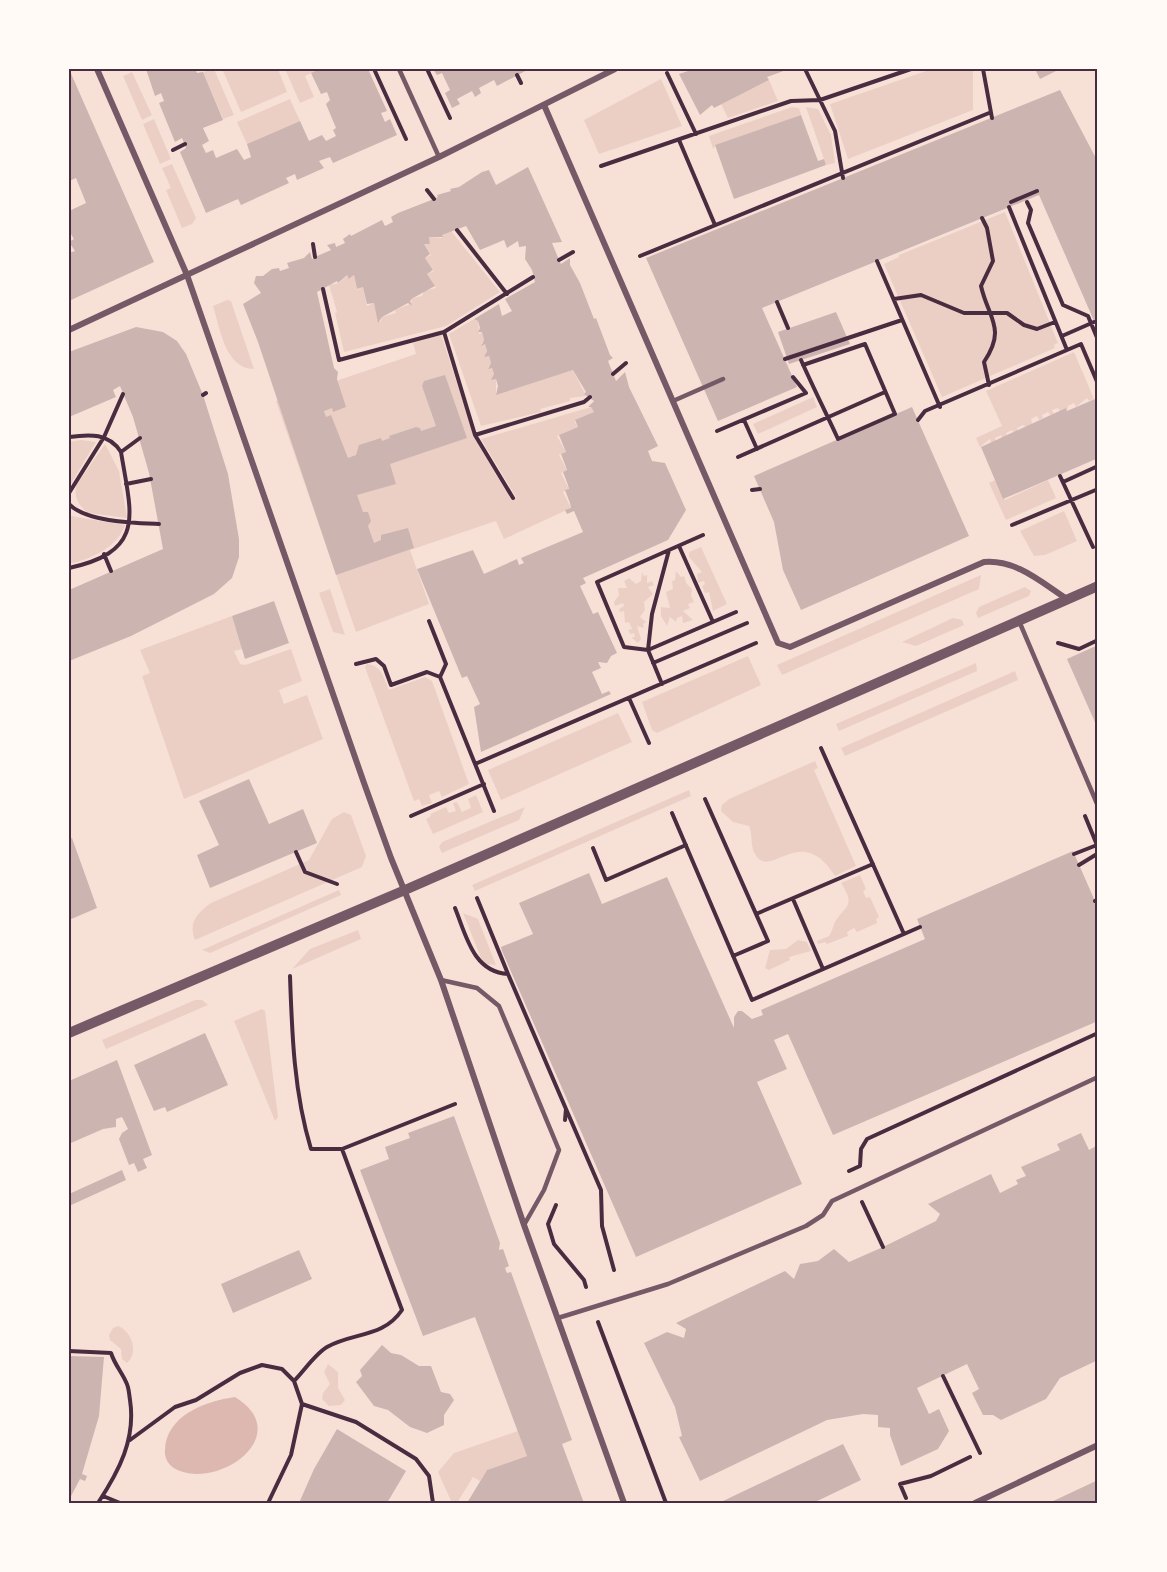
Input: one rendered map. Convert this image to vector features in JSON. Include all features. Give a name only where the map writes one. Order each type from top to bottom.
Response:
[{"type":"street","points":[[97,69],[187,275],[364,783],[441,980],[524,1225],[624,1503]]},
{"type":"street","points":[[69,330],[439,157],[615,69]]},
{"type":"street","points":[[544,105],[778,643],[790,647],[984,562],[1002,563],[1022,570],[1068,599]]},
{"type":"street","points":[[69,1033],[405,890],[1098,586]]},
{"type":"street","points":[[975,1503],[1098,1445]]},
{"type":"lane","points":[[399,69],[439,157]]},
{"type":"lane","points":[[673,401],[723,379]]},
{"type":"lane","points":[[1019,621],[1098,806]]},
{"type":"lane","points":[[441,980],[477,988],[499,1006],[559,1150],[544,1190],[524,1225]]},
{"type":"lane","points":[[558,1318],[668,1284],[806,1226],[823,1215],[832,1201],[1098,1077]]},
{"type":"path","points":[[374,69],[406,140]]},
{"type":"path","points":[[427,69],[450,118]]},
{"type":"path","points":[[805,69],[835,131],[844,172],[843,178]]},
{"type":"path","points":[[601,166],[791,101],[820,100],[911,69]]},
{"type":"path","points":[[982,69],[992,118]]},
{"type":"path","points":[[667,73],[696,134]]},
{"type":"path","points":[[517,75],[521,83]]},
{"type":"path","points":[[640,256],[715,225],[742,217],[989,112]]},
{"type":"path","points":[[679,140],[715,225]]},
{"type":"path","points":[[173,150],[185,144]]},
{"type":"path","points":[[427,190],[434,199]]},
{"type":"path","points":[[1034,191],[1017,198],[1010,205],[1067,350]]},
{"type":"path","points":[[1027,202],[1031,210],[1028,223],[1063,305],[1088,316],[1098,340]]},
{"type":"path","points":[[982,218],[987,228],[993,261],[981,286],[984,300],[991,312],[995,338],[984,362],[988,385]]},
{"type":"path","points":[[457,230],[507,294]]},
{"type":"path","points":[[312,244],[315,257]]},
{"type":"path","points":[[559,260],[573,252]]},
{"type":"path","points":[[877,261],[940,407]]},
{"type":"path","points":[[323,289],[339,360],[444,332],[534,277]]},
{"type":"path","points":[[894,299],[921,295],[964,313],[985,315],[991,312],[1007,313],[1024,325],[1037,329],[1055,322]]},
{"type":"path","points":[[777,302],[788,328]]},
{"type":"path","points":[[785,359],[903,320]]},
{"type":"path","points":[[1062,336],[1094,322]]},
{"type":"path","points":[[444,332],[475,435],[513,498]]},
{"type":"path","points":[[865,344],[885,392],[895,414],[838,439],[802,363],[865,344]]},
{"type":"path","points":[[918,420],[925,411],[940,407],[1081,344],[1098,384]]},
{"type":"path","points":[[613,374],[626,363]]},
{"type":"path","points":[[717,431],[806,393],[793,377]]},
{"type":"path","points":[[738,457],[885,392]]},
{"type":"path","points":[[69,493],[104,437],[123,394]]},
{"type":"path","points":[[475,435],[584,402],[590,397]]},
{"type":"path","points":[[744,420],[756,449]]},
{"type":"path","points":[[69,436],[87,434],[104,437],[113,441],[121,452],[131,523],[125,538],[116,548],[69,568]]},
{"type":"path","points":[[121,452],[140,438]]},
{"type":"path","points":[[1063,482],[1098,466]]},
{"type":"path","points":[[1060,476],[1093,547]]},
{"type":"path","points":[[126,483],[151,479]]},
{"type":"path","points":[[752,490],[760,489]]},
{"type":"path","points":[[1012,525],[1098,489]]},
{"type":"path","points":[[69,504],[85,514],[131,523],[159,524]]},
{"type":"path","points":[[703,535],[597,582],[624,647],[648,650],[736,612]]},
{"type":"path","points":[[679,546],[713,622]]},
{"type":"path","points":[[662,684],[648,650],[652,614],[669,550]]},
{"type":"path","points":[[104,554],[111,572]]},
{"type":"path","points":[[429,621],[446,664],[440,677],[494,811]]},
{"type":"path","points":[[653,663],[747,622]]},
{"type":"path","points":[[1058,643],[1079,649],[1098,640]]},
{"type":"path","points":[[475,764],[756,643]]},
{"type":"path","points":[[356,664],[376,659],[384,666],[391,685],[427,672],[440,677]]},
{"type":"path","points":[[629,698],[649,743]]},
{"type":"path","points":[[821,748],[904,934]]},
{"type":"path","points":[[411,816],[484,784]]},
{"type":"path","points":[[705,799],[768,941],[734,956]]},
{"type":"path","points":[[672,813],[752,1000],[920,927]]},
{"type":"path","points":[[592,848],[606,880],[686,845]]},
{"type":"path","points":[[1074,854],[1097,845]]},
{"type":"path","points":[[296,852],[305,872],[337,884]]},
{"type":"path","points":[[1079,865],[1098,854]]},
{"type":"path","points":[[756,914],[873,864]]},
{"type":"path","points":[[477,898],[508,974]]},
{"type":"path","points":[[793,898],[823,969]]},
{"type":"path","points":[[290,976],[293,1052],[302,1119],[311,1149],[342,1149],[455,1104]]},
{"type":"path","points":[[849,1171],[860,1166],[861,1149],[867,1139],[1098,1033]]},
{"type":"path","points":[[566,1108],[600,1190],[602,1226],[614,1270]]},
{"type":"path","points":[[294,1381],[323,1350],[341,1341],[382,1330],[391,1324],[402,1310],[342,1149]]},
{"type":"path","points":[[856,1190],[883,1247]]},
{"type":"path","points":[[598,1322],[666,1503]]},
{"type":"path","points":[[69,1351],[111,1353],[116,1368],[127,1382],[132,1412],[130,1440],[121,1465],[98,1503]]},
{"type":"path","points":[[130,1440],[175,1407],[196,1400],[240,1373],[262,1365],[282,1369],[294,1381],[302,1404],[291,1455],[268,1503]]},
{"type":"path","points":[[943,1376],[980,1453]]},
{"type":"path","points":[[302,1404],[356,1422],[417,1460],[429,1476],[434,1503]]},
{"type":"path","points":[[906,1498],[900,1485],[931,1476],[970,1457]]},
{"type":"path","points":[[103,1496],[120,1503]]},
{"type":"shaded area","points":[[214,69],[234,115],[223,119],[203,72]]},
{"type":"shaded area","points":[[227,69],[278,69],[287,92],[241,112],[223,71]]},
{"type":"shaded area","points":[[285,69],[320,69],[305,76],[314,97],[300,103]]},
{"type":"shaded area","points":[[932,69],[973,69],[973,110],[848,159],[830,104]]},
{"type":"shaded area","points":[[132,72],[152,115],[142,120],[123,76]]},
{"type":"shaded area","points":[[661,79],[682,126],[599,154],[584,120]]},
{"type":"shaded area","points":[[769,80],[778,101],[728,118],[721,104]]},
{"type":"shaded area","points":[[290,99],[300,121],[247,144],[237,122]]},
{"type":"shaded area","points":[[792,107],[799,108],[801,115],[716,145],[713,149],[709,136]]},
{"type":"shaded area","points":[[806,107],[818,109],[831,135],[835,163],[826,165]]},
{"type":"shaded area","points":[[154,119],[171,159],[160,164],[143,124]]},
{"type":"shaded area","points":[[172,164],[196,218],[192,224],[182,228],[166,190],[171,188],[162,168]]},
{"type":"shaded area","points":[[1005,212],[1058,343],[1054,345],[1055,348],[942,397],[884,264],[899,255]]},
{"type":"shaded area","points":[[451,231],[500,292],[446,326],[344,352],[335,313],[337,312],[329,285],[339,283],[347,275],[350,279],[354,275],[357,290],[363,287],[367,306],[374,303],[380,323],[382,317],[396,313],[395,310],[410,304],[413,298],[422,296],[424,291],[436,288],[427,274],[434,271],[425,258],[431,255],[424,244],[430,244],[429,237],[442,238],[442,235]]},
{"type":"shaded area","points":[[227,300],[231,301],[254,369],[236,362],[221,336],[213,306]]},
{"type":"shaded area","points":[[474,319],[478,321],[479,334],[482,332],[484,340],[481,344],[485,344],[487,351],[485,356],[489,356],[491,363],[488,368],[492,368],[494,374],[492,379],[496,379],[496,394],[573,370],[586,396],[570,398],[570,401],[540,409],[541,412],[481,426],[449,334]]},
{"type":"shaded area","points":[[441,334],[475,439],[511,500],[516,497],[481,439],[591,407],[594,412],[574,421],[578,427],[557,436],[566,452],[559,455],[567,470],[561,473],[569,489],[563,492],[571,508],[504,539],[496,521],[410,550],[429,604],[356,632],[276,401],[416,354],[413,343]]},
{"type":"shaded area","points":[[1074,352],[1094,399],[1089,401],[1087,398],[1076,407],[1074,403],[1068,406],[1067,411],[1066,408],[1060,411],[1058,408],[1052,410],[1054,414],[1050,415],[1048,412],[1039,420],[1037,416],[1031,419],[1032,423],[1027,428],[1023,425],[1017,428],[1018,431],[1014,433],[1012,430],[1006,433],[1007,436],[1002,438],[1001,435],[991,443],[990,439],[980,447],[976,438],[1002,426],[986,391]]},
{"type":"shaded area","points":[[813,397],[817,407],[758,434],[753,424]]},
{"type":"shaded area","points":[[81,440],[96,442],[69,487],[69,442]]},
{"type":"shaded area","points":[[105,444],[119,471],[127,518],[88,513],[76,496],[77,484]]},
{"type":"shaded area","points":[[995,480],[1005,500],[1048,480],[1056,498],[1006,520],[989,483]]},
{"type":"shaded area","points":[[1064,511],[1077,541],[1045,555],[1034,556],[1020,531]]},
{"type":"shaded area","points":[[69,515],[125,525],[116,540],[103,551],[69,564]]},
{"type":"shaded area","points":[[701,547],[727,604],[713,611],[709,592],[705,593],[702,586],[705,584],[704,581],[698,583],[697,574],[702,572],[689,557],[689,552]]},
{"type":"shaded area","points":[[676,571],[681,577],[684,576],[686,583],[692,589],[691,595],[694,602],[688,604],[690,608],[683,611],[693,620],[683,623],[682,616],[677,618],[676,622],[670,617],[667,626],[661,616],[661,607],[670,608],[666,592],[673,589],[672,581],[675,580]]},
{"type":"shaded area","points":[[642,572],[644,576],[647,575],[647,583],[652,581],[654,585],[648,587],[653,594],[644,602],[645,610],[640,617],[646,622],[643,624],[644,628],[637,626],[641,639],[638,643],[632,638],[635,636],[634,633],[630,634],[628,630],[632,629],[629,622],[625,623],[624,611],[620,612],[619,609],[624,606],[623,603],[615,606],[614,602],[619,595],[618,588],[627,588],[624,581],[629,578],[636,584],[641,581]]},
{"type":"shaded area","points":[[981,575],[979,589],[782,675],[777,665]]},
{"type":"shaded area","points":[[1025,587],[1031,591],[1029,596],[978,618],[976,613],[979,607]]},
{"type":"shaded area","points":[[330,589],[345,635],[333,632],[319,593]]},
{"type":"shaded area","points":[[232,616],[242,645],[242,649],[234,651],[240,664],[245,665],[291,649],[302,681],[279,690],[284,704],[307,695],[323,739],[184,799],[142,676],[150,673],[140,650]]},
{"type":"shaded area","points":[[953,618],[962,620],[964,625],[916,646],[902,642]]},
{"type":"shaded area","points":[[748,656],[761,685],[657,733],[652,730],[642,702]]},
{"type":"shaded area","points":[[976,663],[977,671],[839,731],[836,724]]},
{"type":"shaded area","points":[[367,664],[379,670],[389,690],[425,677],[432,681],[469,784],[442,797],[439,791],[429,795],[432,803],[422,806],[419,799],[414,801],[365,667]]},
{"type":"shaded area","points":[[1015,671],[1018,680],[845,756],[841,748]]},
{"type":"shaded area","points":[[618,713],[632,742],[501,800],[488,770]]},
{"type":"shaded area","points":[[815,761],[818,768],[814,770],[856,866],[835,876],[822,860],[810,853],[798,852],[769,861],[761,861],[753,851],[749,826],[733,822],[721,811],[722,805],[729,799]]},
{"type":"shaded area","points":[[689,790],[691,796],[475,891],[472,885]]},
{"type":"shaded area","points":[[476,795],[483,812],[433,834],[426,819],[431,816],[430,814],[446,807],[449,813],[456,811],[453,803],[457,802],[462,812],[471,808],[468,799]]},
{"type":"shaded area","points":[[525,807],[519,820],[442,853],[439,847],[442,842]]},
{"type":"shaded area","points":[[344,812],[351,815],[366,856],[362,867],[195,940],[193,923],[206,907],[309,860],[332,819]]},
{"type":"shaded area","points":[[860,875],[866,889],[863,891],[866,898],[870,897],[879,917],[876,919],[877,923],[857,932],[854,928],[847,932],[848,936],[827,944],[825,942],[818,944],[817,941],[829,936],[835,922],[848,905],[848,897],[841,883]]},
{"type":"shaded area","points":[[339,890],[341,895],[210,953],[202,950]]},
{"type":"shaded area","points":[[463,913],[478,919],[496,965],[486,964],[481,958]]},
{"type":"shaded area","points":[[358,930],[361,939],[292,969],[310,949]]},
{"type":"shaded area","points":[[798,940],[807,942],[811,951],[789,957],[790,960],[769,970],[765,968],[770,950],[786,949]]},
{"type":"shaded area","points":[[195,1000],[202,1000],[208,1005],[106,1049],[102,1040]]},
{"type":"shaded area","points":[[262,1009],[265,1011],[278,1117],[275,1121],[234,1021]]},
{"type":"shaded area","points":[[118,1326],[127,1332],[132,1343],[133,1354],[127,1363],[122,1359],[121,1349],[110,1340],[109,1335],[113,1328]]},
{"type":"shaded area","points":[[328,1364],[338,1372],[338,1388],[345,1400],[341,1405],[329,1406],[322,1399],[323,1393],[330,1384],[324,1372]]},
{"type":"shaded area","points":[[235,1397],[251,1411],[257,1426],[255,1440],[246,1454],[232,1464],[215,1471],[197,1474],[180,1471],[171,1466],[165,1454],[167,1438],[180,1419],[189,1412],[212,1402]]},
{"type":"shaded area","points":[[518,1431],[527,1456],[487,1470],[480,1481],[473,1477],[457,1503],[452,1503],[438,1472],[454,1453]]},
{"type":"building","points":[[69,69],[154,262],[71,300],[69,253],[75,251],[69,242],[74,239],[69,231],[69,211],[86,203],[76,178],[69,181]]},
{"type":"building","points":[[146,69],[195,69],[197,73],[203,72],[223,120],[203,128],[209,141],[202,145],[206,153],[213,150],[216,158],[237,149],[244,160],[251,157],[247,144],[300,121],[309,141],[322,135],[326,141],[336,136],[333,130],[336,128],[326,104],[330,100],[327,92],[321,94],[311,73],[320,69],[368,69],[387,111],[381,113],[385,122],[390,119],[397,135],[333,163],[330,157],[319,161],[324,168],[297,180],[295,174],[286,178],[289,183],[241,205],[238,199],[206,213],[180,152],[186,148],[182,138],[175,142],[159,103],[164,101],[161,93],[155,96]]},
{"type":"building","points":[[433,69],[529,69],[497,86],[494,80],[479,88],[481,93],[475,97],[472,91],[457,99],[460,104],[452,108],[445,93],[450,90],[442,73],[437,75]]},
{"type":"building","points":[[694,69],[789,69],[767,77],[769,80],[714,108],[712,105],[700,115],[679,74]]},
{"type":"building","points":[[1035,69],[1055,69],[1056,71],[1040,79]]},
{"type":"building","points":[[1060,90],[1098,162],[1098,330],[1039,195],[762,308],[797,387],[718,421],[646,258]]},
{"type":"building","points":[[801,115],[818,161],[824,159],[826,165],[734,199],[715,145]]},
{"type":"building","points":[[528,167],[562,242],[552,243],[559,260],[561,264],[570,258],[570,265],[613,358],[608,361],[616,381],[625,372],[629,387],[658,446],[648,451],[652,461],[665,463],[686,510],[668,540],[583,578],[586,583],[580,586],[593,614],[598,612],[617,653],[611,656],[607,663],[598,662],[601,668],[592,672],[602,694],[609,691],[611,694],[481,752],[474,707],[480,704],[467,676],[462,678],[417,569],[473,550],[484,574],[517,559],[519,565],[524,563],[521,558],[583,532],[574,511],[567,514],[565,510],[571,508],[565,490],[569,489],[563,472],[567,470],[561,454],[566,452],[559,435],[578,427],[575,420],[594,412],[591,407],[588,407],[594,401],[584,394],[586,392],[573,370],[496,395],[498,386],[496,379],[491,380],[494,374],[492,368],[488,369],[491,363],[489,356],[484,357],[487,351],[485,344],[481,346],[484,340],[482,332],[478,332],[480,328],[478,321],[474,319],[499,304],[502,316],[512,311],[505,299],[535,282],[532,270],[525,259],[526,246],[519,247],[518,241],[507,248],[504,240],[480,250],[466,226],[442,235],[443,237],[429,237],[430,244],[424,244],[430,254],[425,258],[433,270],[427,274],[435,286],[413,298],[410,301],[412,306],[408,303],[382,317],[378,323],[374,303],[367,304],[363,287],[357,289],[354,275],[349,279],[347,275],[338,283],[337,281],[317,292],[334,368],[338,372],[337,379],[346,407],[333,412],[332,408],[324,411],[326,417],[331,415],[348,458],[356,455],[359,445],[381,438],[382,441],[390,438],[389,436],[416,427],[421,431],[436,426],[422,386],[424,381],[445,375],[467,438],[390,464],[396,484],[357,495],[363,512],[368,512],[371,521],[368,526],[374,543],[381,540],[381,535],[408,528],[414,548],[336,575],[258,342],[243,304],[261,293],[254,283],[256,276],[263,276],[272,269],[279,268],[280,271],[289,268],[287,263],[304,258],[310,252],[312,259],[331,250],[327,245],[335,243],[336,247],[345,243],[343,239],[350,234],[351,236],[382,220],[385,226],[393,222],[391,217],[398,213],[451,191],[450,189],[459,187],[482,172],[489,170],[496,185]]},
{"type":"building","points":[[836,312],[850,344],[789,364],[778,332]]},
{"type":"building","points":[[136,327],[163,332],[177,341],[186,354],[203,395],[228,474],[239,539],[239,557],[232,578],[214,594],[131,636],[69,661],[69,590],[163,549],[149,473],[133,417],[120,386],[113,390],[116,397],[69,417],[69,352]]},
{"type":"building","points":[[1095,399],[1098,407],[1098,462],[1096,459],[1003,499],[981,447],[1066,408],[1067,411]]},
{"type":"building","points":[[912,407],[969,536],[801,610],[783,570],[774,522],[754,476]]},
{"type":"building","points":[[274,601],[289,643],[245,659],[232,616]]},
{"type":"building","points":[[1098,645],[1098,729],[1067,659]]},
{"type":"building","points":[[249,779],[269,824],[303,809],[317,843],[210,888],[197,855],[219,845],[199,801]]},
{"type":"building","points":[[72,838],[97,908],[69,920],[69,839]]},
{"type":"building","points":[[1073,851],[1098,908],[1098,1021],[833,1135],[788,1034],[774,1040],[787,1069],[757,1082],[802,1184],[636,1257],[502,951],[501,947],[533,934],[519,903],[589,873],[602,904],[667,877],[734,1028],[734,1017],[738,1011],[742,1011],[752,1019],[763,1015],[761,1010],[925,939],[917,919]]},
{"type":"building","points":[[205,1033],[228,1085],[167,1112],[165,1107],[154,1111],[134,1065]]},
{"type":"building","points":[[117,1060],[152,1155],[143,1159],[147,1168],[138,1172],[134,1163],[129,1165],[119,1139],[128,1129],[122,1117],[116,1119],[116,1127],[103,1129],[71,1143],[69,1148],[69,1081]]},
{"type":"building","points":[[454,1116],[500,1243],[499,1250],[503,1249],[509,1266],[505,1268],[507,1273],[511,1272],[572,1440],[562,1444],[584,1503],[467,1503],[487,1470],[527,1456],[475,1317],[423,1336],[360,1170],[389,1159],[385,1147],[410,1138],[408,1133]]},
{"type":"building","points":[[1081,1133],[1089,1150],[1098,1145],[1098,1360],[1060,1378],[1046,1399],[1001,1420],[993,1415],[983,1415],[972,1393],[979,1389],[967,1364],[917,1388],[929,1414],[939,1409],[949,1431],[938,1449],[901,1466],[890,1435],[890,1428],[878,1427],[878,1415],[863,1414],[827,1420],[700,1481],[679,1437],[682,1436],[675,1407],[644,1343],[667,1332],[684,1338],[686,1329],[676,1323],[785,1271],[794,1279],[800,1264],[818,1261],[834,1249],[849,1262],[883,1247],[936,1221],[940,1214],[928,1204],[991,1174],[1000,1193],[1018,1184],[1016,1180],[1026,1176],[1021,1167],[1060,1150],[1057,1144]]},
{"type":"building","points":[[122,1170],[126,1180],[69,1206],[69,1194]]},
{"type":"building","points":[[299,1250],[312,1279],[233,1313],[221,1284]]},
{"type":"building","points":[[382,1345],[391,1353],[401,1355],[419,1366],[431,1366],[441,1392],[450,1394],[454,1400],[444,1415],[444,1425],[427,1433],[410,1427],[388,1410],[374,1406],[356,1382],[362,1376],[360,1370]]},
{"type":"building","points":[[69,1356],[104,1357],[99,1416],[82,1474],[87,1476],[85,1481],[80,1479],[69,1500]]},
{"type":"building","points":[[337,1429],[406,1471],[387,1503],[299,1503],[314,1469]]},
{"type":"building","points":[[843,1444],[861,1480],[813,1503],[725,1503],[723,1501]]},
{"type":"building","points":[[1098,1480],[1098,1503],[1049,1503]]}]
